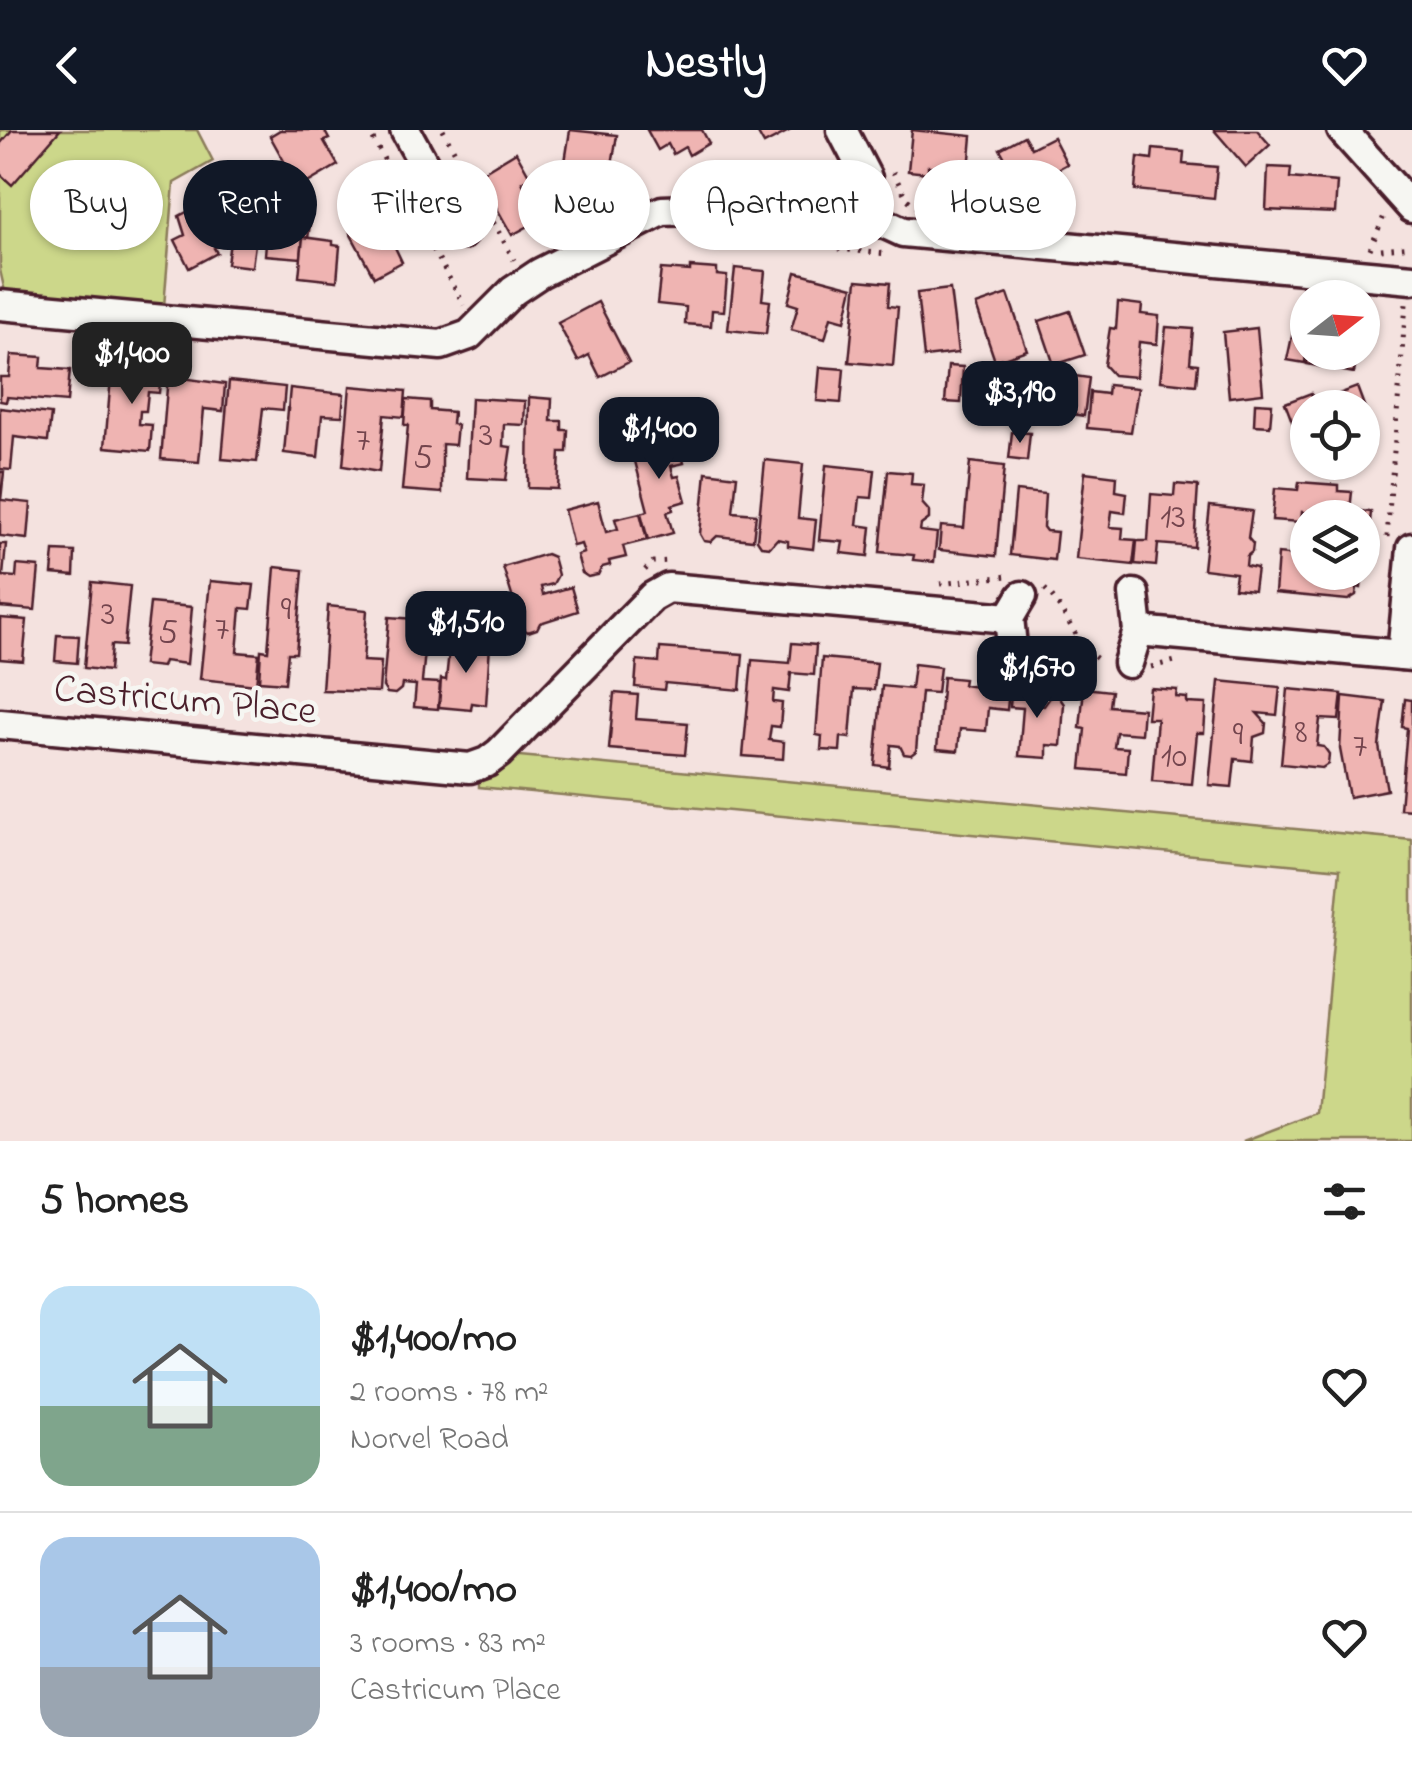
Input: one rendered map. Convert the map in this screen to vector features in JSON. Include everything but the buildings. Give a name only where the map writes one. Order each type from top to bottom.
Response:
[{"type":"street","points":[[405,130],[422,160]]},
{"type":"street","points":[[842,130],[858,160]]},
{"type":"street","points":[[1342,130],[1398,211]]},
{"type":"street","points":[[0,304],[441,345],[469,335],[499,304],[540,273],[662,211],[670,211]]},
{"type":"street","points":[[894,228],[1409,292]]},
{"type":"street","points":[[1138,630],[1407,655],[1400,543]]},
{"type":"street","name":"Castricum Place","points":[[0,724],[470,768],[493,758],[652,597],[668,588],[1023,593]]},
{"type":"street","points":[[1013,655],[1023,593]]},
{"type":"street","points":[[1127,665],[1138,630],[1134,594]]},
{"type":"path","points":[[368,130],[466,308]]},
{"type":"path","points":[[442,130],[516,263]]},
{"type":"path","points":[[1370,250],[1398,211]]},
{"type":"path","points":[[853,250],[892,254]]},
{"type":"path","points":[[1400,543],[1409,292]]},
{"type":"path","points":[[636,578],[653,562],[680,562]]},
{"type":"path","points":[[934,584],[978,578],[1023,593],[1068,617],[1086,650],[1127,665],[1182,660]]},
{"type":"green space","points":[[0,130],[197,130],[212,160],[183,160],[183,178],[174,183],[163,319],[8,305],[0,270]]},
{"type":"green space","points":[[509,755],[1412,840],[1412,1141],[1243,1141],[1317,1113],[1340,869],[479,787],[479,777]]}]
